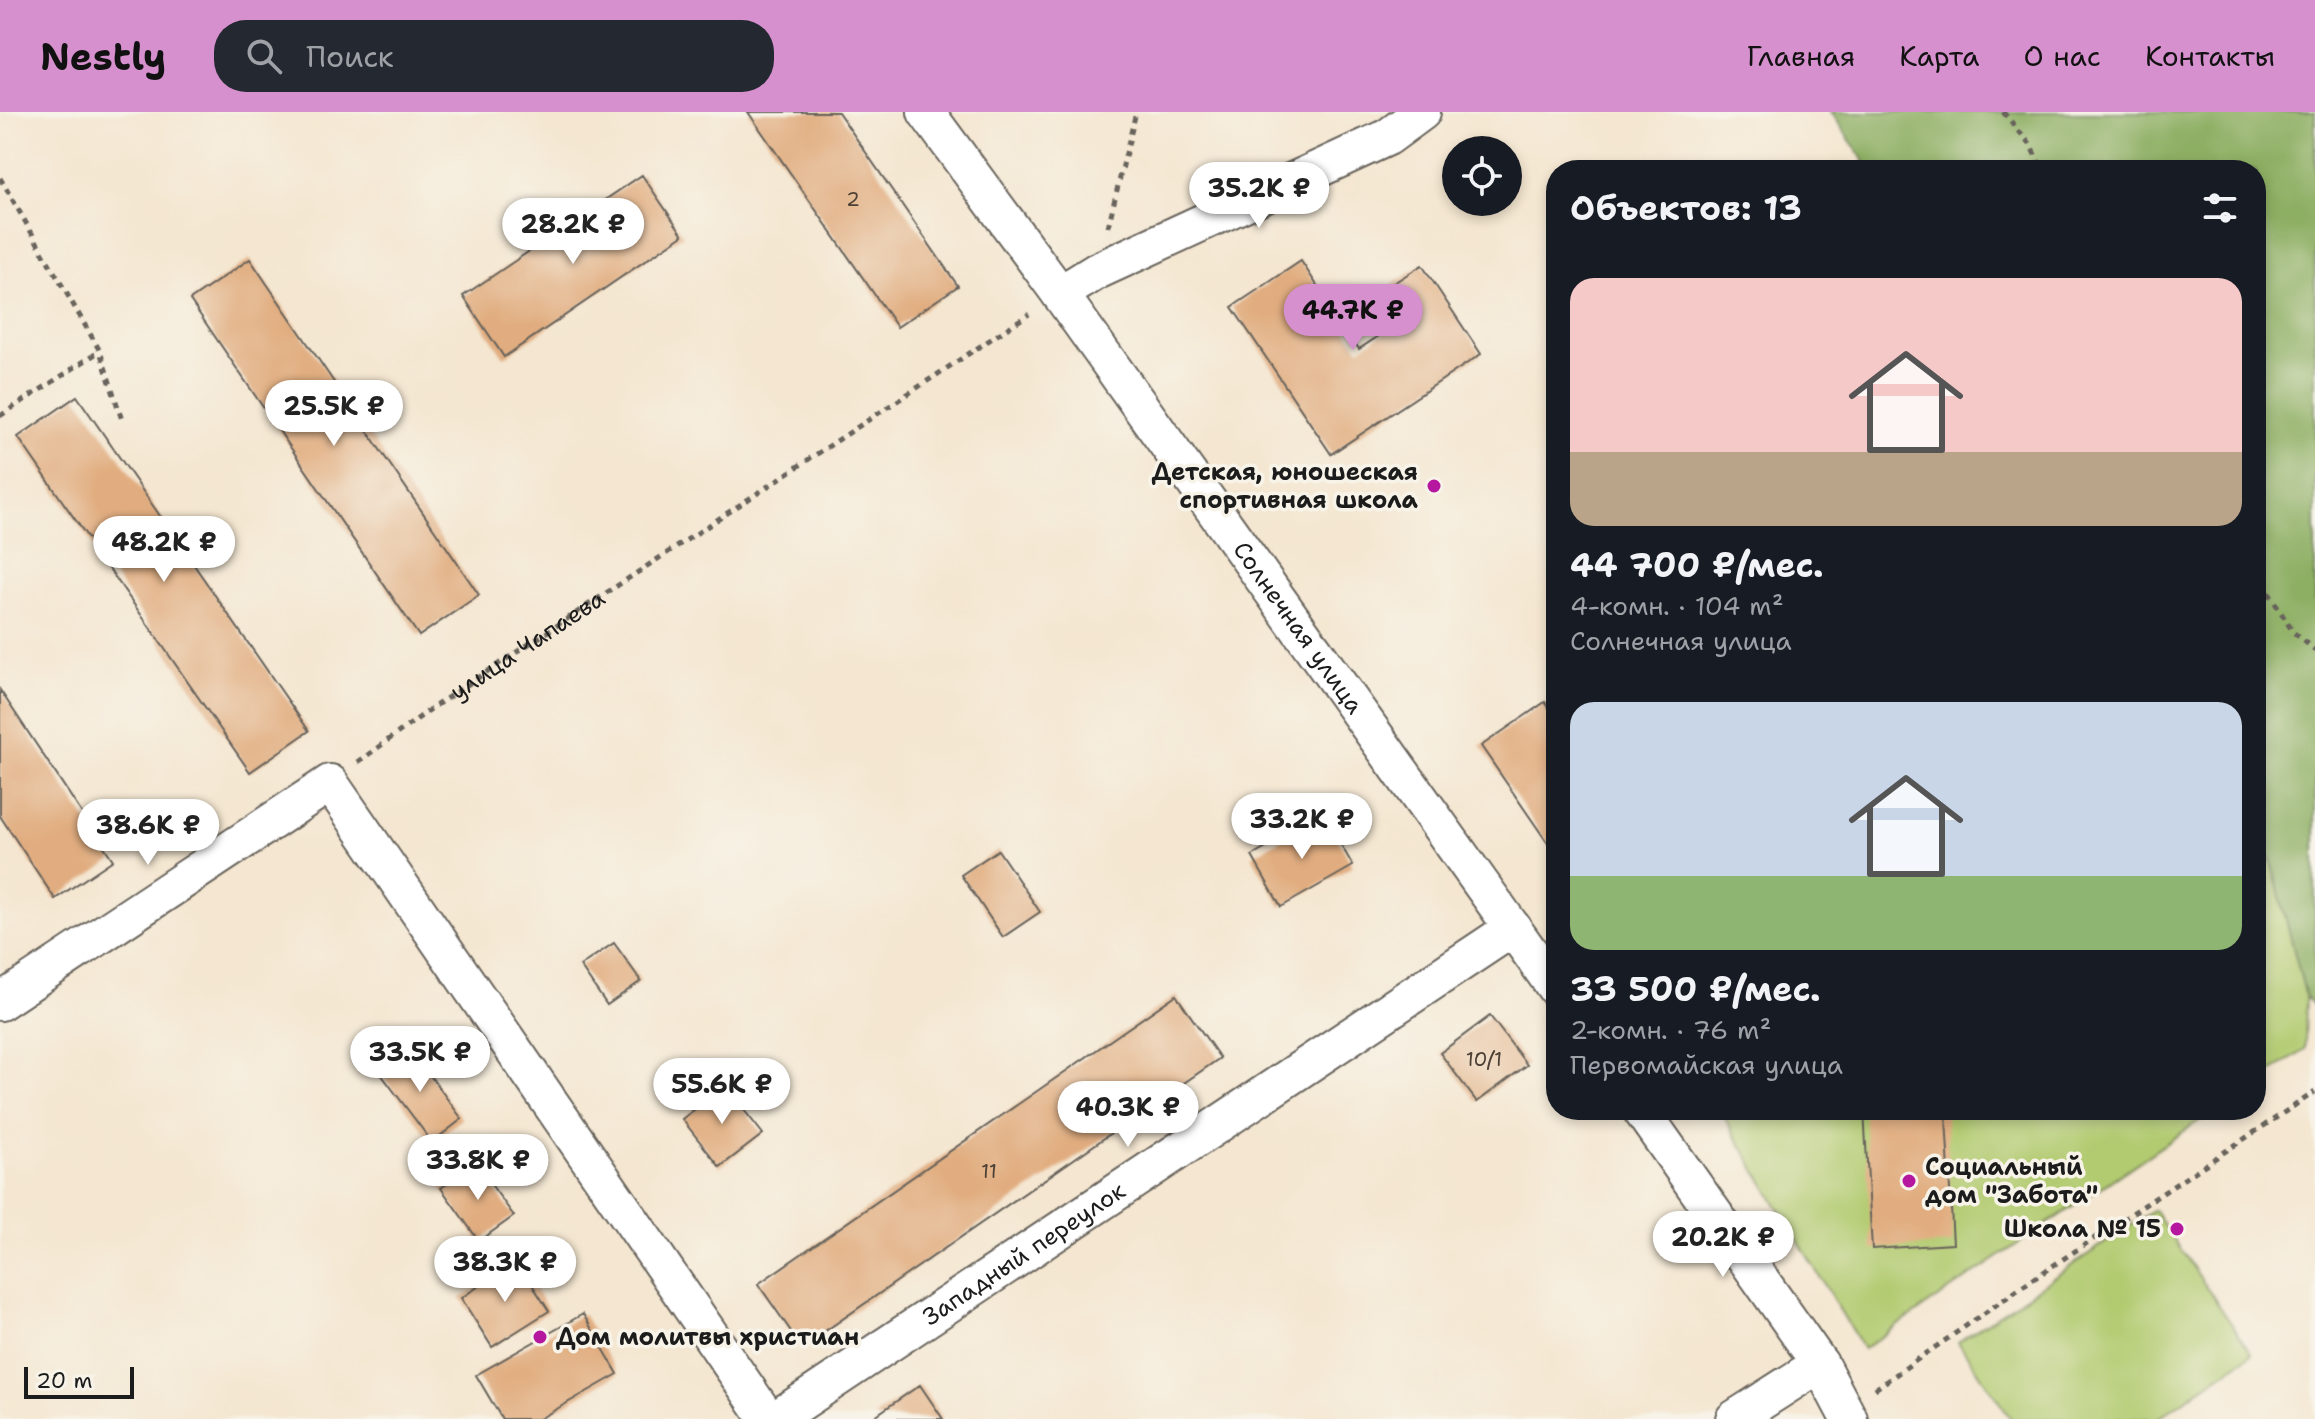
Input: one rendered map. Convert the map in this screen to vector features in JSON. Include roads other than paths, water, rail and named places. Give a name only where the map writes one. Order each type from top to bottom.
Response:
[{"type":"street","name":"Солнечная улица","points":[[926,112],[1060,294],[1546,975]]},
{"type":"street","points":[[1060,294],[1097,271],[1388,137],[1422,112]]},
{"type":"street","points":[[0,1002],[330,783],[768,1419]]},
{"type":"street","name":"Западный переулок","points":[[776,1419],[1513,928]]},
{"type":"street","points":[[1648,1120],[1820,1364],[1847,1415]]},
{"type":"street","points":[[1734,1419],[1820,1364]]},
{"type":"place","name":"Детская, юношеская спортивная школа","points":[[1434,486]]},
{"type":"place","name":"Социальный дом \"Забота\"","points":[[1909,1181]]},
{"type":"place","name":"Школа № 15","points":[[2177,1229]]},
{"type":"place","name":"Дом молитвы христиан","points":[[540,1337]]}]
